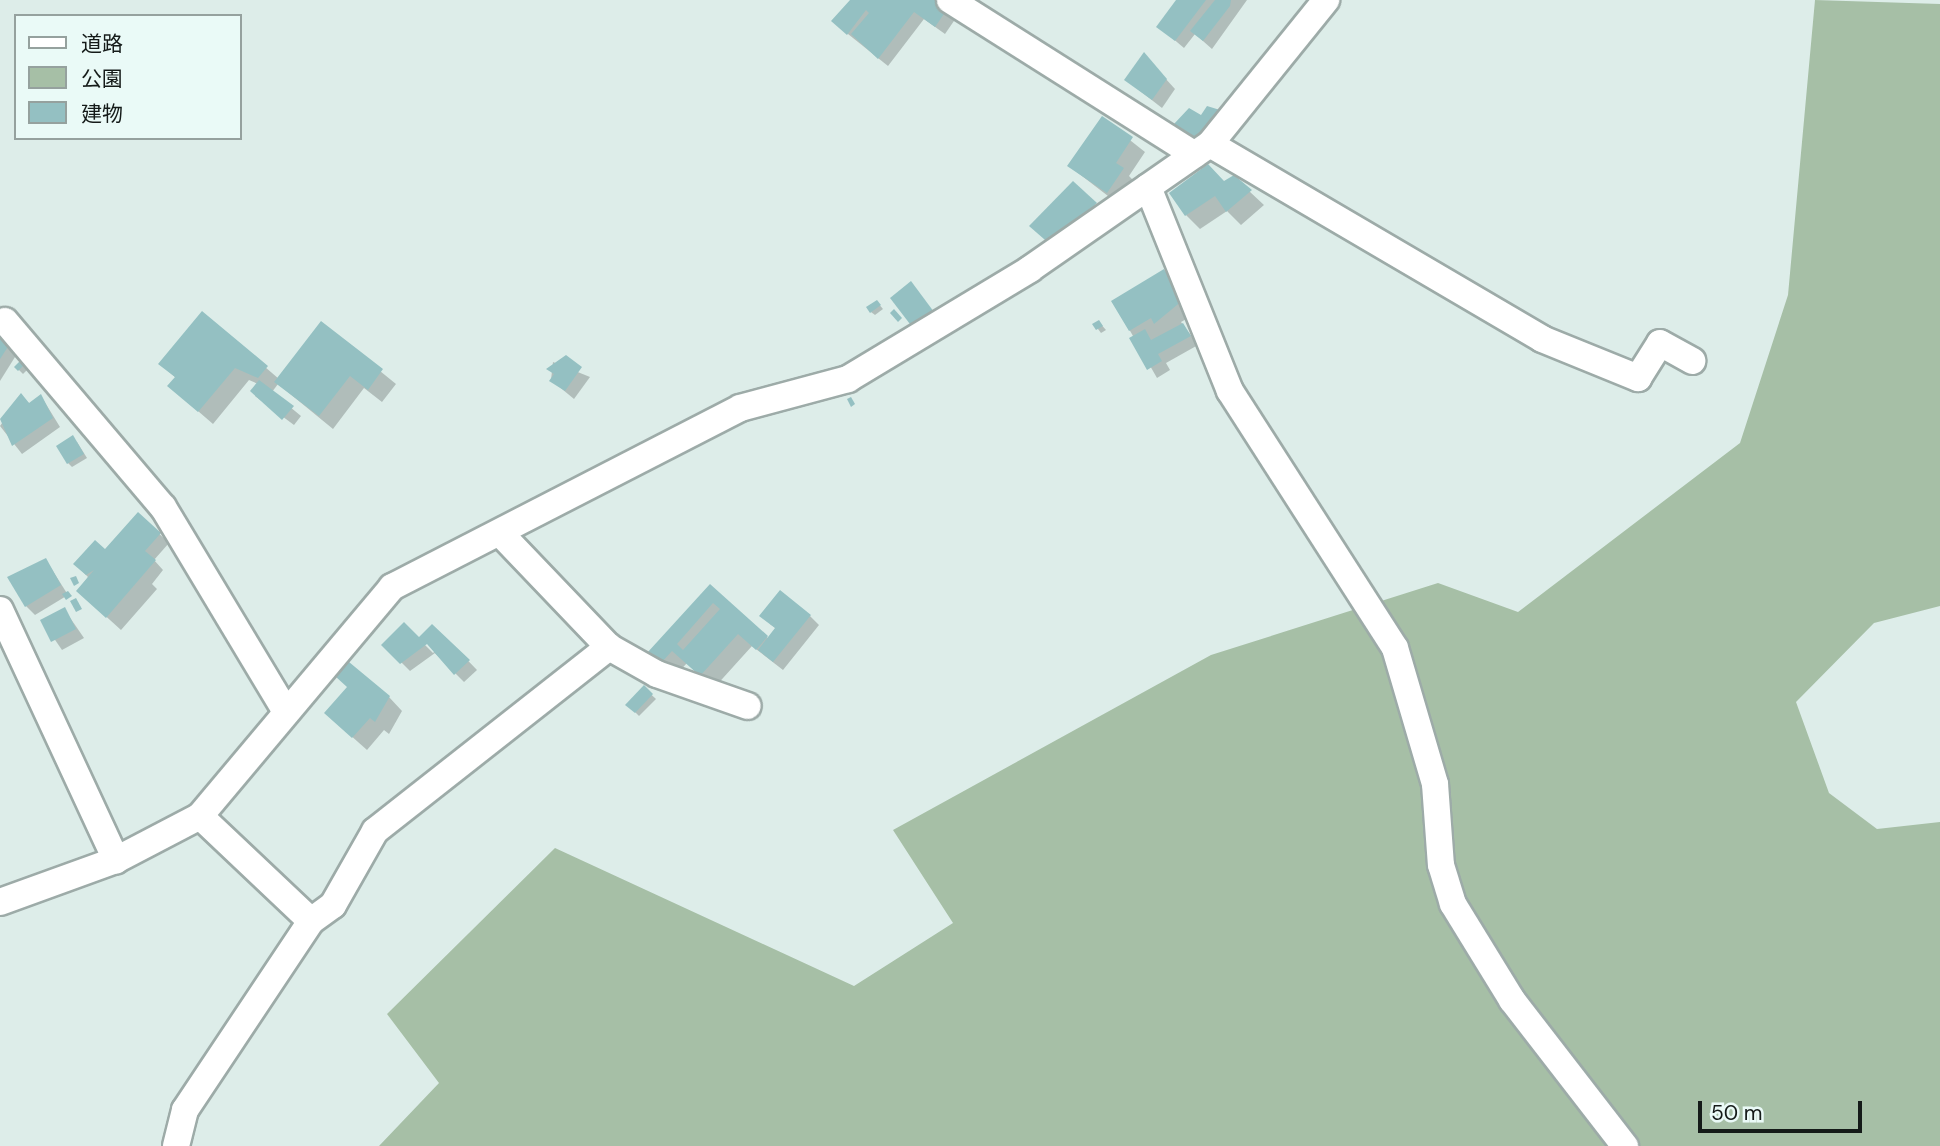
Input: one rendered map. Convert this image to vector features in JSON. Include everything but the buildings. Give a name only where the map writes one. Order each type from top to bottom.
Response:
[{"type":"street","points":[[950,0],[1202,149],[1542,339],[1638,378],[1660,343],[1692,360]]},
{"type":"street","points":[[0,902],[116,860],[200,816],[392,587],[740,408],[848,379],[1030,269],[1202,149],[1326,0]]},
{"type":"street","points":[[1148,187],[1230,390],[1395,648],[1435,784],[1441,865],[1454,904],[1512,1000],[1625,1146]]},
{"type":"street","points":[[5,320],[163,507],[286,712]]},
{"type":"street","points":[[500,533],[609,647],[657,674],[748,706]]},
{"type":"street","points":[[0,610],[116,860]]},
{"type":"street","points":[[176,1146],[185,1110],[311,921],[333,905],[375,831],[609,647]]},
{"type":"street","points":[[200,816],[311,921]]},
{"type":"green space","points":[[1815,0],[1940,4],[1940,606],[1874,623],[1796,702],[1829,793],[1877,829],[1940,822],[1940,1146],[379,1146],[439,1083],[387,1014],[555,848],[854,986],[953,923],[893,830],[1211,655],[1438,583],[1518,612],[1740,443],[1788,295]]}]
